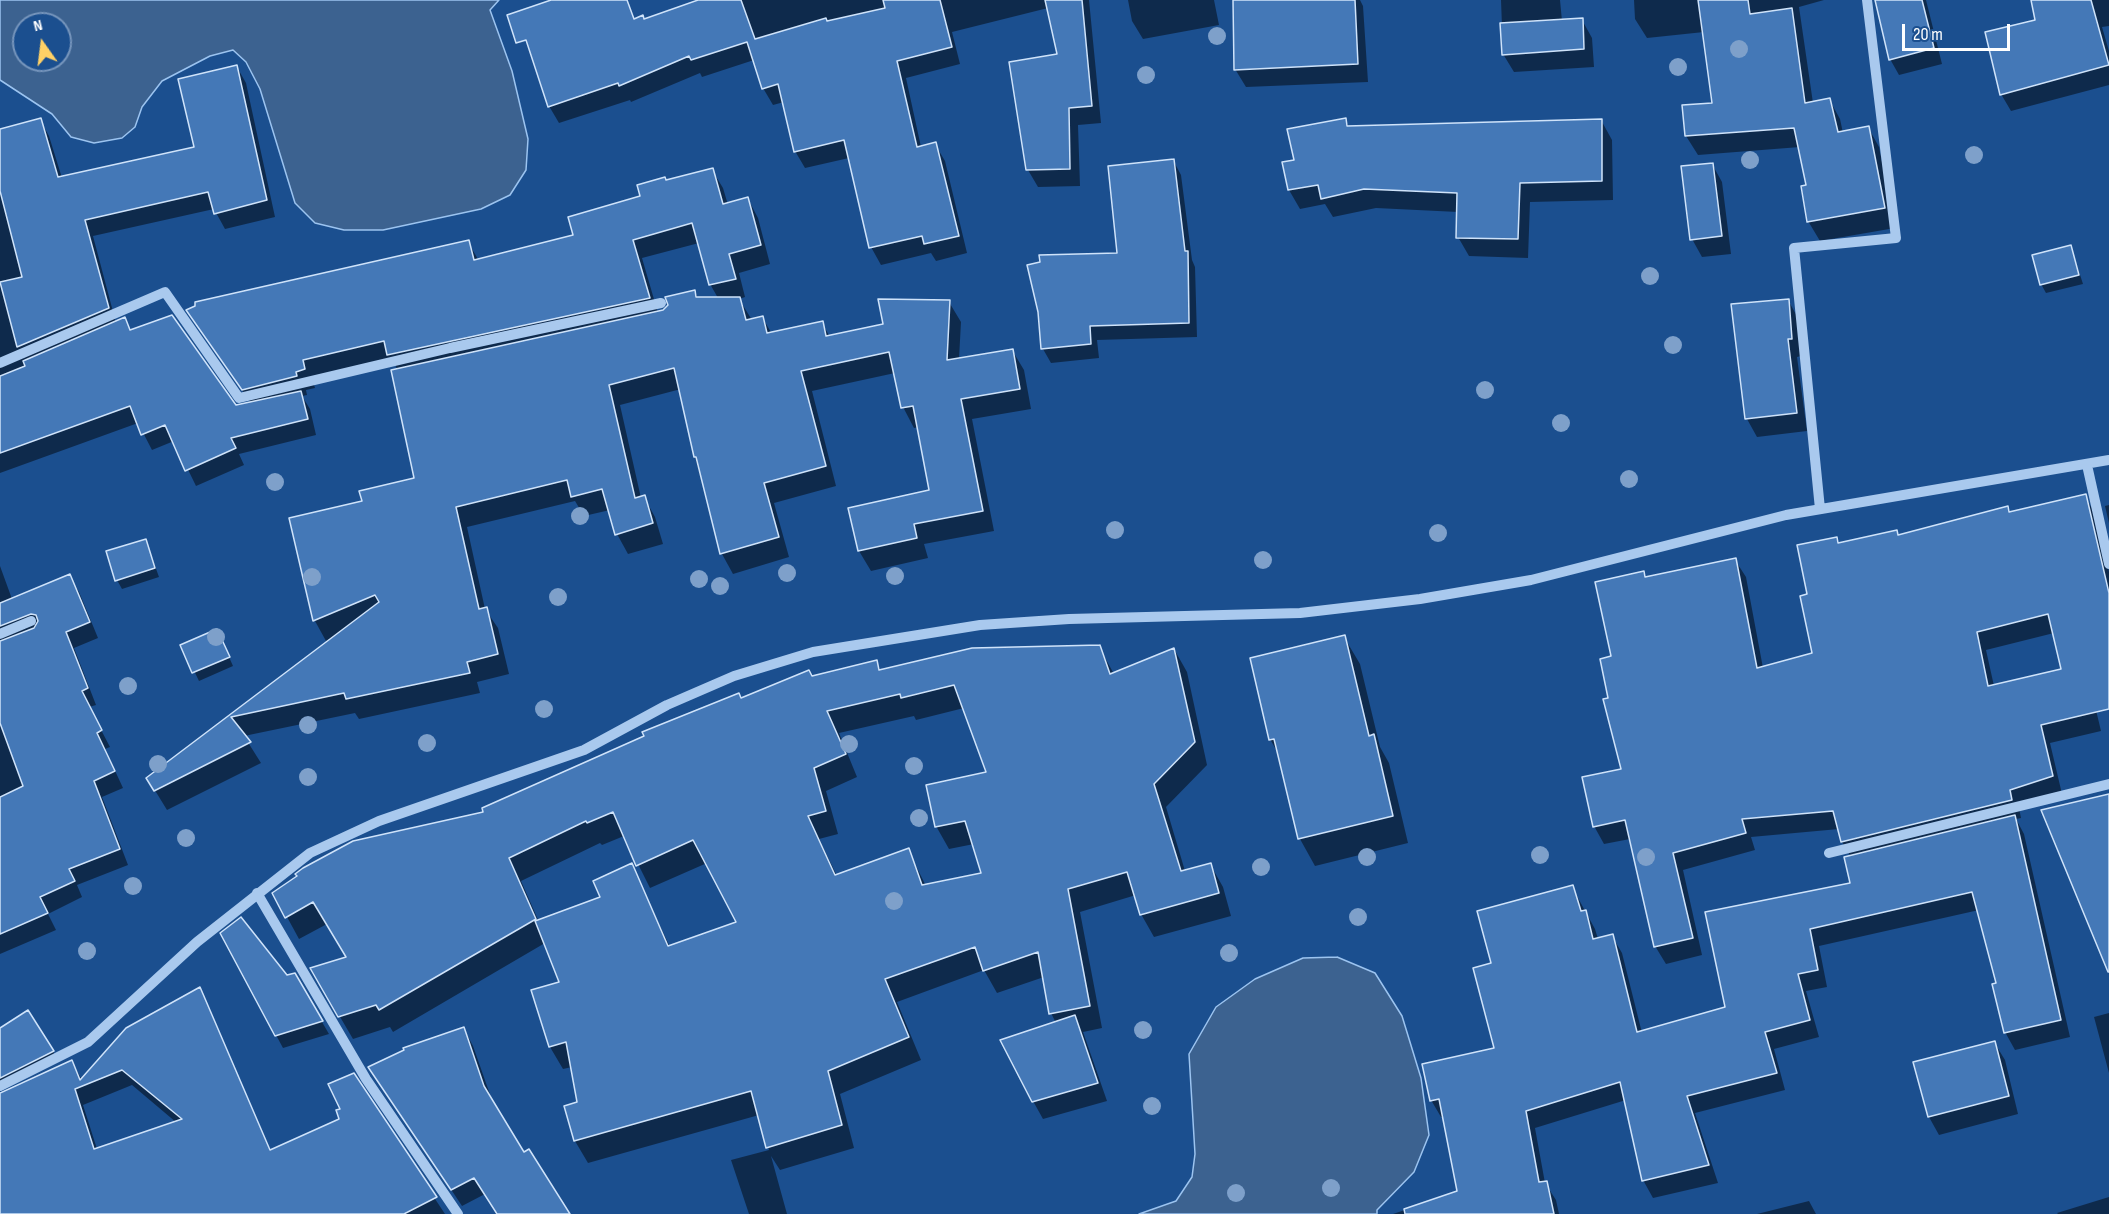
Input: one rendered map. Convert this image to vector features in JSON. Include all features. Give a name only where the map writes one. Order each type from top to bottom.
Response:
[{"type":"street","points":[[1820,509],[1794,248],[1896,237],[1867,0]]},
{"type":"street","points":[[0,363],[165,292],[239,398],[661,303]]},
{"type":"street","points":[[0,1086],[88,1042],[197,942],[310,853],[379,821],[584,750],[667,705],[734,676],[813,652],[980,625],[1069,619],[1300,613],[1420,599],[1531,580],[1786,515],[2109,460]]},
{"type":"street","points":[[2087,465],[2109,564]]},
{"type":"street","points":[[0,634],[31,621]]},
{"type":"street","points":[[1829,853],[2109,784]]},
{"type":"street","points":[[257,893],[366,1079],[458,1214]]},
{"type":"water","points":[[0,0],[499,0],[490,10],[512,71],[528,139],[526,170],[510,195],[481,209],[383,230],[344,230],[315,223],[295,203],[260,89],[246,62],[233,50],[210,56],[162,81],[142,107],[135,127],[122,138],[94,143],[71,137],[52,114],[0,80]]},
{"type":"water","points":[[1337,957],[1375,973],[1402,1016],[1421,1078],[1429,1135],[1414,1172],[1377,1210],[1377,1214],[1139,1214],[1176,1201],[1192,1177],[1195,1154],[1189,1054],[1216,1007],[1255,979],[1303,958]]},
{"type":"building","points":[[551,0],[627,0],[634,19],[643,15],[644,19],[698,0],[741,0],[755,39],[826,18],[827,21],[885,8],[883,0],[940,0],[952,47],[897,61],[917,147],[936,142],[959,236],[924,244],[922,236],[869,248],[844,140],[794,152],[778,84],[762,89],[747,42],[691,60],[689,56],[619,86],[618,83],[548,107],[526,40],[516,43],[507,15]]},
{"type":"building","points":[[1045,0],[1082,0],[1092,106],[1069,108],[1070,169],[1026,170],[1009,62],[1057,54]]},
{"type":"building","points":[[1233,0],[1355,0],[1358,64],[1234,70]]},
{"type":"building","points":[[1698,0],[1748,0],[1750,14],[1792,8],[1805,103],[1830,98],[1838,132],[1869,126],[1885,208],[1807,222],[1801,186],[1806,185],[1794,128],[1685,136],[1682,105],[1712,103]]},
{"type":"building","points":[[1875,0],[1922,0],[1934,48],[1889,60]]},
{"type":"building","points":[[2031,0],[2091,0],[2109,65],[2000,95],[1985,32],[2035,20]]},
{"type":"building","points":[[1583,18],[1584,49],[1502,55],[1500,23]]},
{"type":"building","points":[[237,65],[267,200],[214,214],[208,192],[85,220],[109,308],[17,347],[0,282],[22,277],[0,191],[0,129],[41,118],[58,177],[194,147],[178,79]]},
{"type":"building","points":[[1346,118],[1347,126],[1602,119],[1602,181],[1520,183],[1518,239],[1456,238],[1457,193],[1364,189],[1321,199],[1318,185],[1288,190],[1282,162],[1294,160],[1287,129]]},
{"type":"building","points":[[1174,159],[1185,251],[1188,251],[1189,323],[1090,326],[1091,344],[1041,349],[1038,312],[1027,265],[1040,262],[1039,255],[1117,253],[1108,166]]},
{"type":"building","points":[[1713,163],[1722,236],[1690,240],[1681,166]]},
{"type":"building","points":[[713,168],[723,204],[748,197],[761,245],[729,254],[736,279],[709,285],[692,223],[633,240],[650,298],[387,355],[384,341],[303,360],[305,369],[296,372],[297,376],[242,390],[186,310],[195,306],[195,302],[469,240],[474,260],[573,235],[568,217],[640,196],[637,185]]},
{"type":"building","points":[[2071,245],[2079,275],[2040,285],[2032,255]]},
{"type":"building","points":[[695,290],[696,297],[740,297],[746,320],[763,316],[767,333],[823,321],[826,336],[883,324],[878,299],[950,300],[947,360],[1013,349],[1020,389],[961,399],[983,511],[914,524],[917,538],[858,551],[848,508],[929,490],[913,406],[901,408],[889,352],[801,371],[826,466],[764,483],[779,537],[720,554],[696,457],[694,457],[674,368],[609,385],[635,498],[645,495],[653,523],[615,535],[602,489],[571,497],[567,480],[456,507],[479,609],[487,607],[498,654],[467,662],[470,673],[346,699],[344,693],[231,717],[251,742],[154,791],[146,778],[379,602],[375,595],[313,621],[289,518],[362,501],[359,491],[414,478],[391,370],[663,310],[668,305],[665,297]]},
{"type":"building","points":[[1789,299],[1792,339],[1788,339],[1797,413],[1745,419],[1731,304]]},
{"type":"building","points":[[172,315],[236,405],[301,391],[308,419],[231,438],[236,448],[185,471],[165,425],[141,435],[130,406],[0,453],[0,376],[25,366],[23,361],[125,317],[130,330]]},
{"type":"building","points":[[2086,494],[2109,593],[2109,709],[2041,725],[2053,776],[2010,790],[2012,800],[1841,842],[1833,811],[1742,819],[1746,833],[1673,853],[1693,938],[1654,947],[1625,820],[1593,827],[1582,777],[1621,769],[1603,699],[1608,698],[1600,659],[1611,656],[1595,582],[1644,571],[1645,577],[1736,558],[1757,668],[1812,653],[1800,596],[1807,594],[1797,545],[1837,537],[1838,543],[1897,530],[1898,535],[2008,506],[2009,512]],"holes":[[[2048,614],[2061,669],[1988,686],[1977,632]]]},
{"type":"building","points":[[146,539],[155,568],[115,581],[106,551]]},
{"type":"building","points":[[70,574],[90,622],[66,632],[88,688],[82,691],[102,730],[97,733],[115,771],[94,781],[120,849],[69,869],[75,881],[40,897],[48,913],[0,934],[0,797],[23,786],[0,723],[0,641],[34,628],[38,621],[36,615],[31,614],[0,626],[0,603]]},
{"type":"building","points":[[217,629],[230,657],[192,673],[180,645]]},
{"type":"building","points":[[1345,635],[1369,736],[1374,734],[1393,816],[1298,839],[1274,739],[1269,740],[1250,658]]},
{"type":"building","points":[[1100,645],[1110,674],[1174,648],[1195,742],[1154,784],[1181,871],[1211,863],[1219,893],[1140,915],[1127,872],[1068,889],[1090,1006],[1049,1014],[1038,952],[983,971],[975,947],[885,979],[909,1037],[828,1071],[842,1125],[766,1148],[751,1091],[574,1141],[564,1106],[577,1102],[566,1042],[549,1047],[531,990],[559,982],[535,921],[600,897],[593,881],[632,863],[668,946],[736,922],[693,840],[636,866],[613,812],[587,823],[586,821],[509,858],[536,919],[379,1010],[376,1005],[338,1017],[310,968],[346,957],[313,902],[285,918],[272,893],[297,876],[295,874],[303,868],[353,841],[483,812],[482,808],[644,736],[642,732],[739,693],[741,698],[809,670],[812,676],[877,660],[879,670],[972,648]],"holes":[[[954,685],[986,772],[926,785],[935,827],[965,821],[981,873],[922,885],[909,848],[835,875],[808,816],[826,811],[814,768],[846,754],[827,711],[900,694],[901,698]]]},
{"type":"building","points":[[2109,794],[2109,972],[2108,972],[2041,810]]},
{"type":"building","points":[[2015,815],[2061,1020],[2004,1033],[1992,984],[1996,983],[1972,892],[1810,929],[1818,970],[1798,974],[1810,1020],[1765,1032],[1777,1073],[1687,1096],[1709,1165],[1642,1181],[1620,1082],[1526,1111],[1539,1182],[1547,1181],[1554,1214],[1405,1214],[1404,1209],[1457,1191],[1439,1099],[1430,1101],[1422,1064],[1494,1048],[1473,968],[1491,963],[1477,911],[1573,885],[1581,911],[1586,910],[1593,939],[1613,934],[1637,1032],[1725,1007],[1705,912],[1850,883],[1844,857]]},
{"type":"building","points":[[241,917],[287,975],[295,973],[323,1021],[275,1036],[220,933]]},
{"type":"building","points":[[200,987],[270,1150],[339,1119],[336,1110],[340,1109],[328,1084],[354,1073],[437,1197],[404,1214],[0,1214],[0,1093],[72,1060],[80,1080],[126,1028]],"holes":[[[122,1070],[182,1119],[94,1149],[75,1089]]]},
{"type":"building","points":[[28,1010],[54,1051],[0,1078],[0,1028]]},
{"type":"building","points":[[1075,1015],[1098,1083],[1032,1102],[1000,1040]]},
{"type":"building","points":[[464,1027],[484,1086],[524,1152],[529,1149],[570,1214],[497,1214],[474,1178],[451,1190],[368,1067],[404,1050],[403,1048]]},
{"type":"building","points":[[1995,1041],[2009,1096],[1928,1117],[1913,1062]]}]
